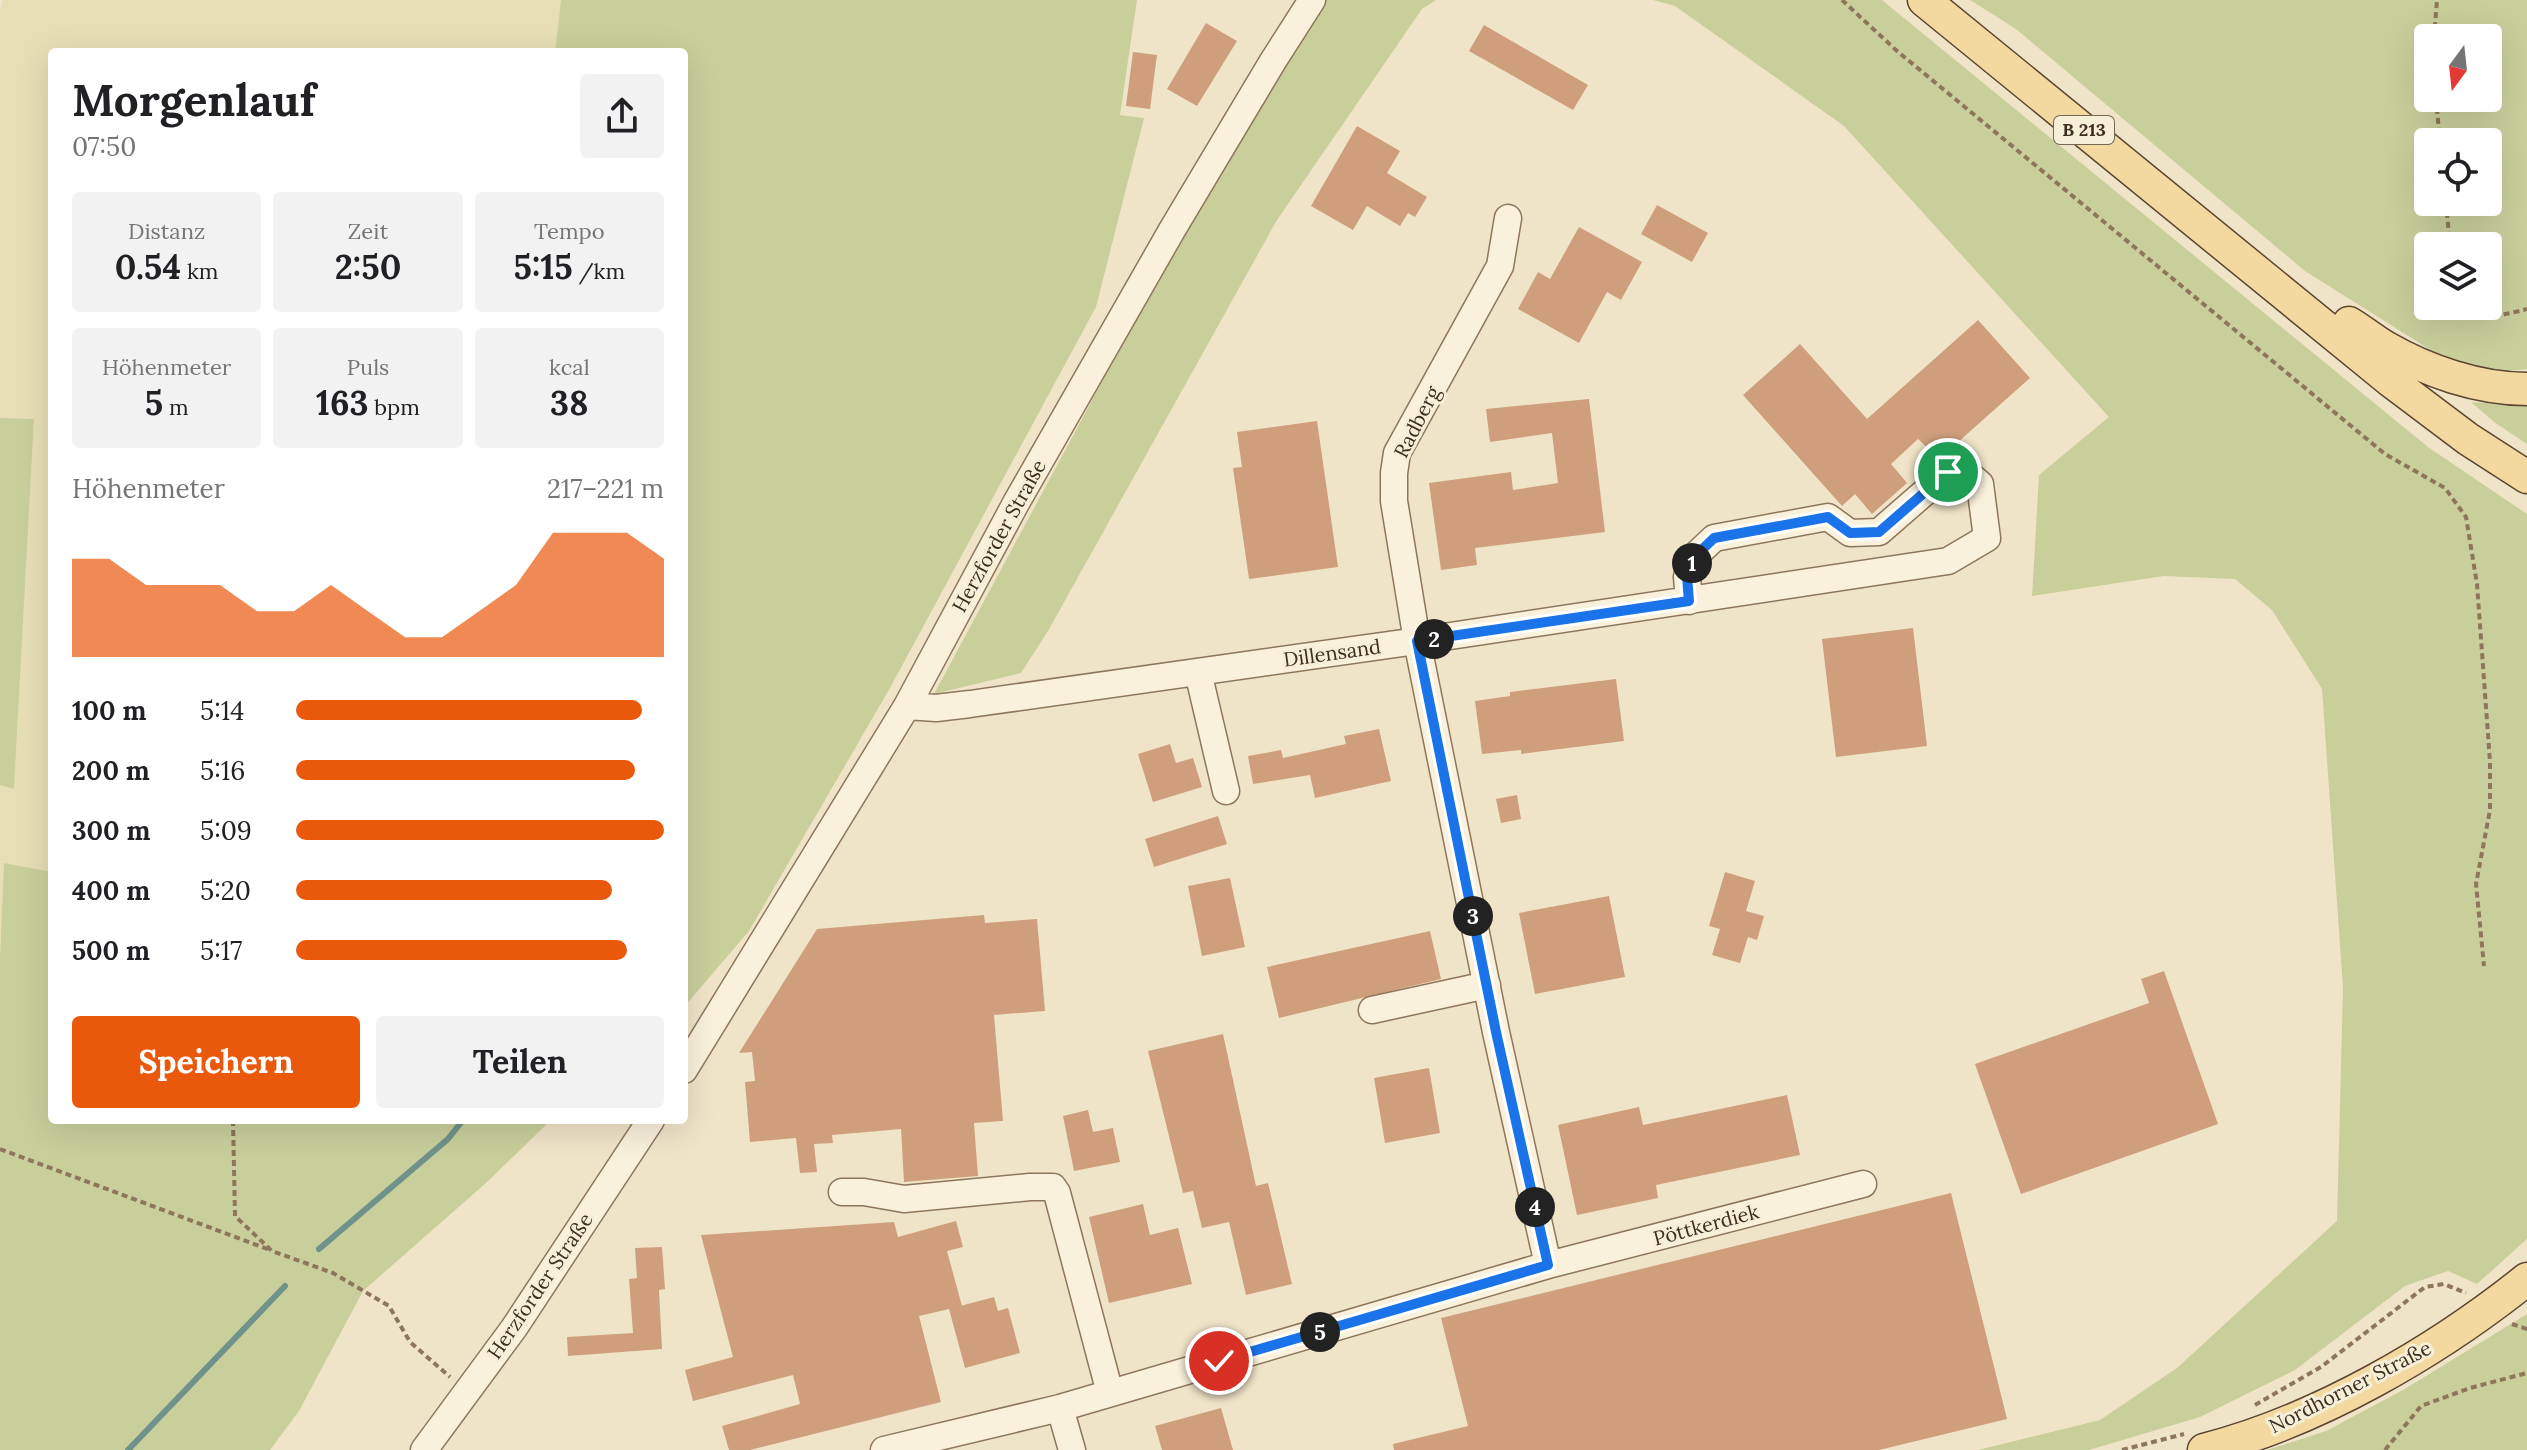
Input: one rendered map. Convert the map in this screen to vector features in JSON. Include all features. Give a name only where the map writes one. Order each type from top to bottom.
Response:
[{"type":"main road","name":"B 213","points":[[1924,0],[2391,381],[2468,439],[2527,477]]},
{"type":"main road","points":[[2243,259],[2384,347],[2423,366],[2466,381],[2527,389]]},
{"type":"main road","name":"Nordhorner Straße","points":[[2200,1440],[2263,1431],[2384,1375],[2467,1325],[2527,1279]]},
{"type":"street","name":"Herzforder Straße","points":[[688,1063],[907,706],[1016,503],[1172,230],[1312,0]]},
{"type":"street","name":"Radberg","points":[[1417,641],[1394,501],[1397,453],[1500,266],[1508,218]]},
{"type":"street","name":"Dillensand","points":[[907,706],[936,708],[970,704],[1417,641],[1689,601],[1948,561],[1987,538],[1980,484],[1966,472],[1948,472],[1879,532],[1850,533],[1828,517],[1714,538],[1694,557],[1687,577],[1689,601]]},
{"type":"street","points":[[1417,641],[1548,1265]]},
{"type":"street","points":[[1198,672],[1226,791]]},
{"type":"street","points":[[1372,1010],[1487,985]]},
{"type":"street","name":"Herzforder Straße","points":[[424,1450],[514,1328],[648,1124]]},
{"type":"street","name":"Pöttkerdiek","points":[[884,1450],[1060,1408],[1548,1265],[1863,1184]]},
{"type":"street","points":[[842,1192],[864,1192],[904,1199],[1053,1187],[1110,1393]]},
{"type":"street","points":[[1060,1408],[1072,1450]]},
{"type":"path","points":[[1842,0],[1897,51],[2295,382],[2385,454],[2445,488],[2466,517],[2477,584],[2490,762],[2490,810],[2476,884],[2484,966]]},
{"type":"path","points":[[2435,24],[2437,0]]},
{"type":"path","points":[[2502,315],[2527,309]]},
{"type":"path","points":[[233,1124],[235,1216],[272,1251]]},
{"type":"path","points":[[0,1149],[333,1273],[389,1306],[410,1342],[467,1391]]},
{"type":"path","points":[[2252,1406],[2321,1367],[2425,1287],[2444,1284],[2468,1294]]},
{"type":"path","points":[[2512,1324],[2527,1329]]},
{"type":"path","points":[[2385,1450],[2421,1406],[2470,1388],[2527,1373]]},
{"type":"path","points":[[2122,1450],[2200,1440]]},
{"type":"shaded area","points":[[3,0],[561,0],[555,48],[48,48],[48,871],[4,863],[0,957],[0,785],[14,789],[34,419],[0,418],[0,11]]},
{"type":"green space","points":[[561,0],[1137,0],[1120,115],[1144,118],[1096,307],[890,688],[749,931],[688,1002],[688,48],[555,48]]},
{"type":"green space","points":[[1313,0],[1436,0],[1422,9],[1277,220],[1048,631],[1021,673],[934,694],[1274,62]]},
{"type":"green space","points":[[1653,0],[1882,0],[2428,447],[2527,514],[2527,1239],[2477,1284],[2448,1271],[2405,1286],[2295,1370],[2200,1417],[2089,1450],[1978,1450],[2100,1420],[2177,1368],[2337,1221],[2343,988],[2322,689],[2272,610],[2235,579],[2164,576],[2032,596],[2039,475],[2109,417],[1844,126],[1675,6]]},
{"type":"green space","points":[[1970,0],[2527,0],[2527,369],[2498,372],[2440,356],[2305,271],[2016,29]]},
{"type":"green space","points":[[2471,402],[2527,406],[2527,444],[2494,422]]},
{"type":"green space","points":[[0,418],[34,419],[14,789],[0,785]]},
{"type":"green space","points":[[4,863],[48,871],[48,1124],[547,1124],[486,1183],[363,1291],[299,1411],[270,1450],[0,1450],[0,957]]},
{"type":"green space","points":[[2527,1314],[2527,1450],[2267,1450],[2326,1431],[2403,1390]]},
{"type":"building","points":[[1206,23],[1237,41],[1197,106],[1167,89]]},
{"type":"building","points":[[1484,25],[1588,85],[1573,110],[1469,51]]},
{"type":"building","points":[[1133,52],[1157,55],[1150,109],[1126,106]]},
{"type":"building","points":[[1357,126],[1400,151],[1387,173],[1427,197],[1415,217],[1408,213],[1400,226],[1367,206],[1353,230],[1311,206]]},
{"type":"building","points":[[1657,205],[1708,233],[1692,262],[1641,234]]},
{"type":"building","points":[[1579,227],[1642,262],[1621,300],[1607,292],[1579,343],[1518,309],[1538,272],[1550,279]]},
{"type":"building","points":[[1978,320],[2030,378],[1939,459],[1918,439],[1891,464],[1907,483],[1872,514],[1855,494],[1842,506],[1743,395],[1800,344],[1867,419]]},
{"type":"building","points":[[1589,399],[1605,532],[1475,548],[1477,565],[1441,570],[1429,483],[1511,472],[1513,490],[1558,483],[1552,433],[1490,442],[1486,409]]},
{"type":"building","points":[[1317,421],[1338,567],[1249,579],[1233,468],[1242,467],[1237,432]]},
{"type":"building","points":[[1913,628],[1927,746],[1836,757],[1822,639]]},
{"type":"building","points":[[1616,679],[1624,741],[1521,754],[1521,750],[1482,754],[1475,701],[1510,696],[1510,692]]},
{"type":"building","points":[[1379,729],[1391,781],[1315,798],[1310,775],[1253,784],[1248,756],[1281,750],[1283,758],[1346,744],[1344,736]]},
{"type":"building","points":[[1170,744],[1176,763],[1193,758],[1202,787],[1153,802],[1138,754]]},
{"type":"building","points":[[1517,795],[1521,819],[1501,823],[1496,799]]},
{"type":"building","points":[[1218,816],[1227,844],[1154,867],[1145,839]]},
{"type":"building","points":[[1725,872],[1755,881],[1746,911],[1764,916],[1757,940],[1748,937],[1740,963],[1712,955],[1720,929],[1709,926]]},
{"type":"building","points":[[1230,878],[1245,947],[1202,956],[1188,886]]},
{"type":"building","points":[[1609,896],[1625,977],[1535,994],[1519,913]]},
{"type":"building","points":[[984,915],[985,923],[1037,919],[1045,1011],[994,1015],[1003,1121],[974,1123],[978,1176],[904,1182],[901,1129],[832,1135],[833,1143],[814,1144],[817,1172],[800,1173],[796,1138],[750,1142],[745,1082],[755,1081],[752,1052],[739,1053],[817,929]]},
{"type":"building","points":[[1430,931],[1441,979],[1279,1018],[1267,967]]},
{"type":"building","points":[[2164,971],[2218,1124],[2021,1194],[1975,1064],[2149,1003],[2141,979]]},
{"type":"building","points":[[1223,1034],[1256,1186],[1268,1183],[1292,1284],[1246,1295],[1229,1222],[1202,1228],[1193,1191],[1183,1193],[1148,1051]]},
{"type":"building","points":[[1429,1068],[1440,1133],[1385,1143],[1374,1078]]},
{"type":"building","points":[[1787,1095],[1800,1155],[1656,1185],[1658,1198],[1577,1215],[1558,1125],[1639,1107],[1643,1125]]},
{"type":"building","points":[[1088,1110],[1093,1132],[1113,1128],[1120,1162],[1074,1171],[1063,1116]]},
{"type":"building","points":[[1951,1193],[2007,1419],[1879,1450],[1394,1450],[1393,1444],[1468,1426],[1441,1318]]},
{"type":"building","points":[[1143,1204],[1150,1235],[1178,1228],[1192,1284],[1109,1303],[1089,1217]]},
{"type":"building","points":[[956,1221],[963,1247],[947,1251],[962,1306],[919,1316],[941,1402],[750,1450],[729,1450],[722,1426],[800,1404],[793,1375],[693,1401],[685,1370],[733,1357],[701,1235],[894,1222],[898,1237]]},
{"type":"building","points":[[662,1247],[665,1289],[659,1290],[662,1349],[568,1356],[567,1337],[633,1333],[629,1279],[637,1278],[635,1248]]},
{"type":"building","points":[[994,1297],[998,1311],[1008,1308],[1020,1353],[965,1368],[949,1309]]},
{"type":"building","points":[[1221,1408],[1233,1450],[1162,1450],[1155,1426]]},
{"type":"waterway","points":[[319,1249],[448,1139],[460,1124]]},
{"type":"waterway","points":[[128,1450],[285,1286]]},
{"type":"route","points":[[1219,1361],[1548,1265],[1496,1032],[1417,641],[1689,601],[1687,577],[1694,557],[1714,538],[1828,517],[1850,533],[1879,532],[1948,472]]}]
